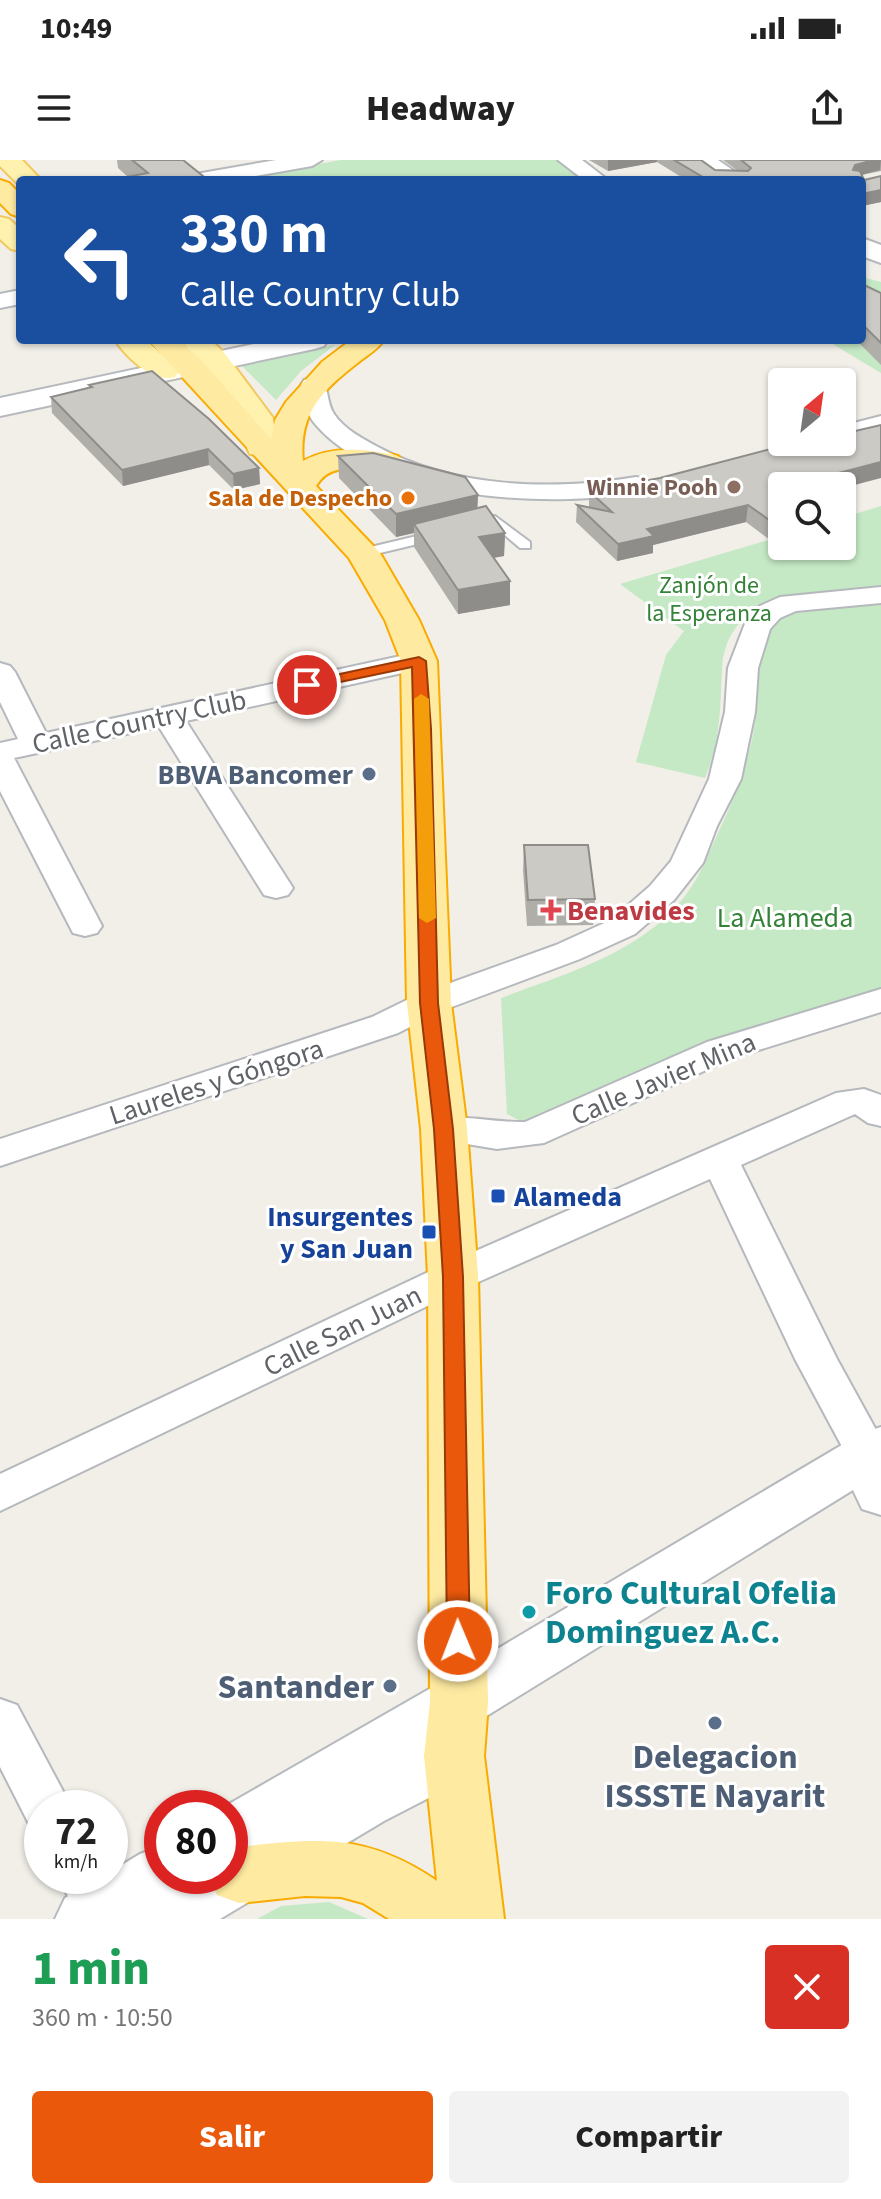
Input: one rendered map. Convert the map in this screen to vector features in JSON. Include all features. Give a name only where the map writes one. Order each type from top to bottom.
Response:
[{"type":"highway","points":[[0,188],[16,205]]},
{"type":"highway","points":[[299,488],[286,466],[286,437],[290,419],[313,385],[365,344]]},
{"type":"highway","points":[[184,356],[261,447],[363,553],[402,620],[419,661],[429,1003],[444,1129],[453,1277],[457,1729],[472,1919]]},
{"type":"highway","points":[[299,488],[313,467],[326,462],[387,463]]},
{"type":"highway","points":[[248,1857],[363,1874],[417,1901],[436,1919]]},
{"type":"main road","points":[[8,160],[24,176]]},
{"type":"main road","points":[[700,160],[727,176]]},
{"type":"main road","points":[[0,225],[16,239]]},
{"type":"main road","points":[[143,344],[184,356]]},
{"type":"main road","points":[[0,395],[244,344]]},
{"type":"main road","points":[[0,407],[184,356],[282,344]]},
{"type":"main road","points":[[248,1850],[363,1802],[457,1729],[877,1465]]},
{"type":"main road","points":[[94,1906],[144,1882]]},
{"type":"main road","points":[[163,1919],[191,1894]]},
{"type":"street","points":[[181,160],[199,176]]},
{"type":"street","points":[[219,176],[312,160]]},
{"type":"street","points":[[568,160],[592,176]]},
{"type":"street","points":[[313,385],[323,418],[355,446],[387,463],[445,479],[503,490],[560,494],[624,488],[666,478]]},
{"type":"street","points":[[856,430],[881,423]]},
{"type":"street","name":"Laureles y Góngora","points":[[0,1153],[385,1025],[429,1003],[568,952],[623,927],[662,893],[687,863],[701,826],[725,779],[740,712],[743,668],[756,627],[770,612],[790,603],[881,595]]},
{"type":"street","name":"Calle Country Club","points":[[0,752],[419,661]]},
{"type":"street","points":[[0,672],[36,744]]},
{"type":"street","points":[[167,715],[276,888]]},
{"type":"street","points":[[0,760],[85,926]]},
{"type":"street","name":"Calle Javier Mina","points":[[444,1129],[497,1136],[531,1134],[720,1050],[881,1000]]},
{"type":"street","name":"Calle San Juan","points":[[0,1494],[453,1277],[849,1102],[872,1107]]},
{"type":"street","points":[[720,1160],[816,1359],[877,1465]]},
{"type":"street","points":[[0,1720],[37,1790]]},
{"type":"lane","points":[[363,553],[495,520],[525,545]]},
{"type":"green space","points":[[341,160],[556,160],[582,176],[253,176]]},
{"type":"green space","points":[[866,278],[881,282],[881,373],[833,344],[866,344]]},
{"type":"green space","points":[[335,345],[301,371],[276,400],[240,364]]},
{"type":"green space","name":"Zanjón de la Esperanza","points":[[881,506],[881,586],[806,594],[759,608],[741,622],[728,641],[722,668],[717,737],[705,778],[636,762],[666,655],[684,631],[620,584],[768,540],[768,560],[856,560],[856,514]]},
{"type":"green space","name":"La Alameda","points":[[881,605],[881,988],[641,1069],[539,1117],[522,1122],[507,1114],[501,998],[582,967],[634,941],[658,924],[695,881],[747,761],[756,716],[761,644],[769,627],[779,619],[806,610]]},
{"type":"green space","points":[[329,1902],[368,1919],[257,1919],[281,1906]]},
{"type":"building","points":[[132,160],[183,160],[203,176],[132,176],[148,173]]},
{"type":"building","points":[[674,160],[701,160],[715,170],[748,171],[751,168],[741,160],[874,160],[855,165],[853,170],[860,171],[862,176],[701,176]]},
{"type":"building","points":[[881,176],[881,190],[866,193],[866,180]]},
{"type":"building","points":[[866,286],[881,293],[881,343],[866,328]]},
{"type":"building","points":[[152,371],[209,419],[259,468],[233,474],[208,449],[122,470],[51,397]]},
{"type":"building","points":[[881,425],[881,462],[843,472],[768,472],[768,519],[748,505],[647,529],[654,536],[618,544],[577,505],[612,512],[589,491],[660,478],[768,450],[768,456],[856,456],[856,431]]},
{"type":"building","points":[[373,453],[465,477],[478,495],[396,514],[338,456]]},
{"type":"building","points":[[486,506],[505,533],[479,537],[510,581],[458,590],[414,524]]},
{"type":"building","points":[[524,845],[588,845],[595,899],[528,900]]},
{"type":"slow traffic","points":[[421,699],[427,918]]},
{"type":"place","name":"Winnie Pooh","points":[[734,487]]},
{"type":"place","name":"Sala de Despecho","points":[[408,498]]},
{"type":"place","name":"BBVA Bancomer","points":[[369,774]]},
{"type":"place","name":"Benavides","points":[[551,910]]},
{"type":"place","name":"Alameda","points":[[498,1196]]},
{"type":"place","name":"Insurgentes y San Juan","points":[[429,1232]]},
{"type":"place","name":"Foro Cultural Ofelia Dominguez A.C.","points":[[529,1612]]},
{"type":"place","name":"Santander","points":[[390,1686]]},
{"type":"place","name":"Delegacion ISSSTE Nayarit","points":[[715,1723]]},
{"type":"route","points":[[307,685],[419,661],[429,1003],[444,1129],[453,1277],[458,1641]]}]
